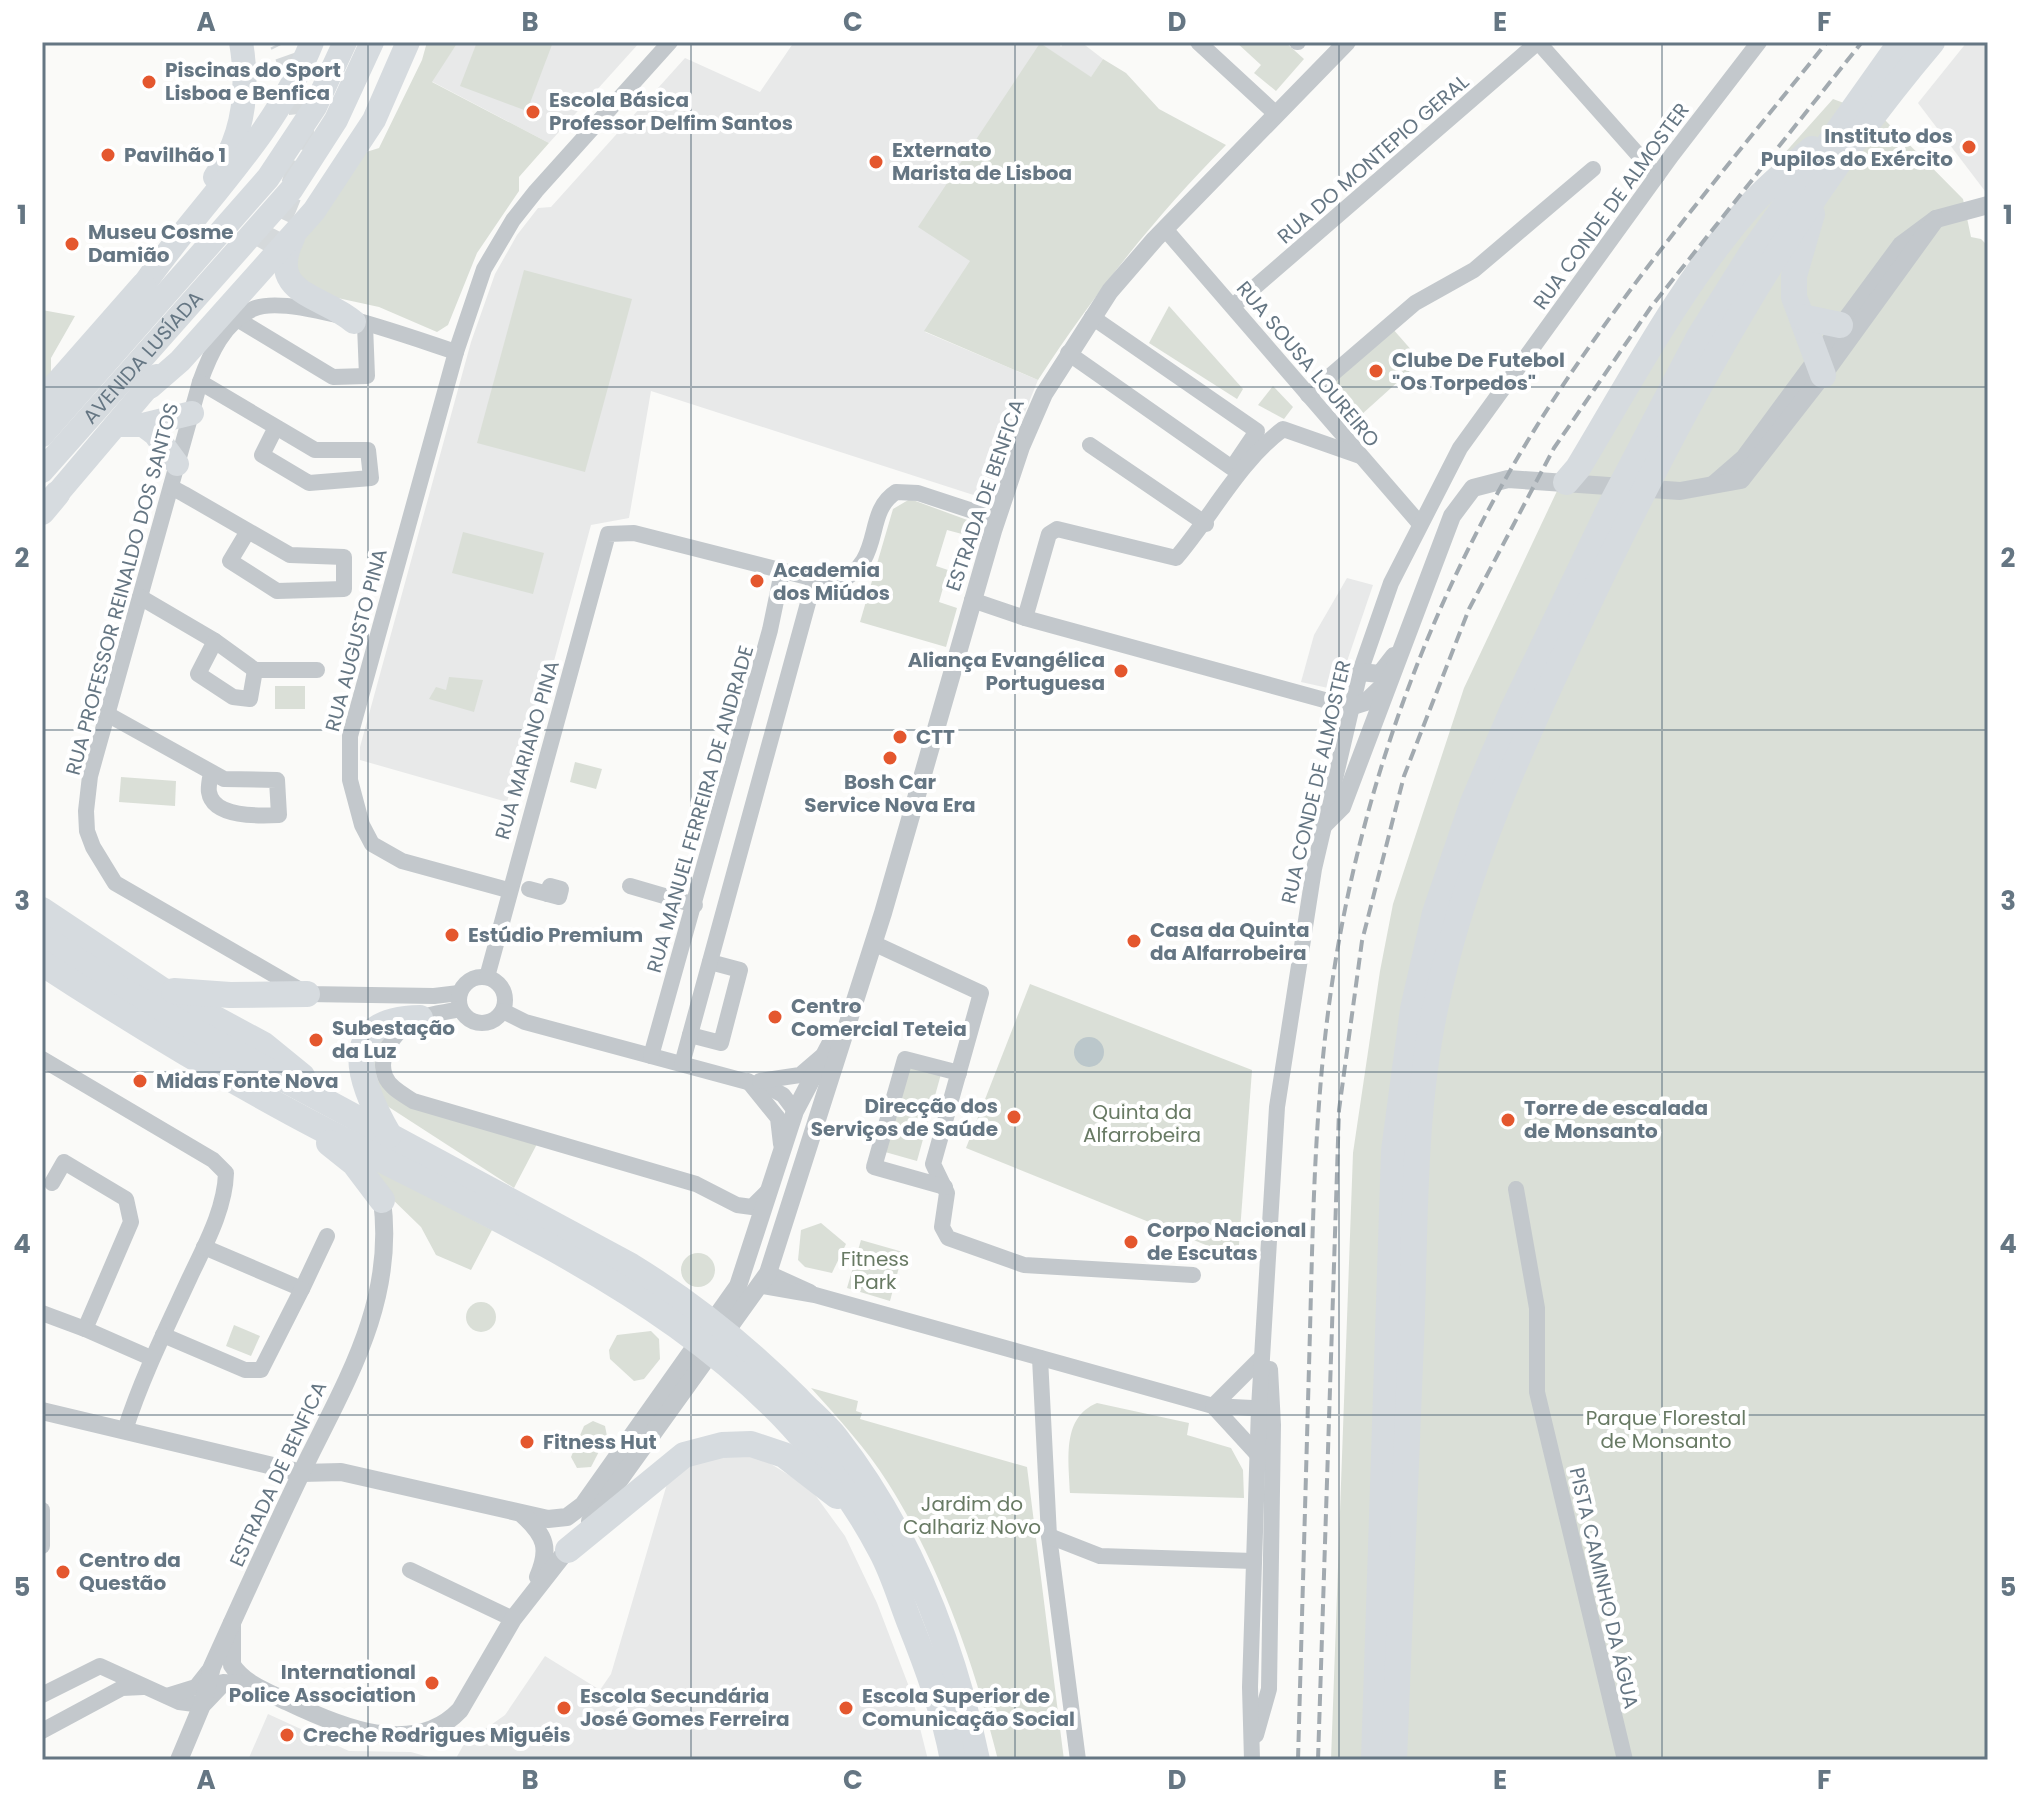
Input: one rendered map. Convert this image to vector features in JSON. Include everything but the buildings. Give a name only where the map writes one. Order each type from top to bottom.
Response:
[{"type":"highway","points":[[1374,1760],[1394,1151],[1413,1009],[1435,913],[1473,802],[1512,711],[1648,456],[1706,325],[1844,120],[1901,42]]},
{"type":"highway","points":[[1648,456],[1818,193],[1932,42]]},
{"type":"highway","points":[[1566,482],[1578,468],[1666,323],[1750,205],[1844,120]]},
{"type":"highway","points":[[1818,193],[1794,276],[1794,297],[1820,366]]},
{"type":"highway","points":[[42,401],[143,286]]},
{"type":"highway","points":[[1802,317],[1840,325]]},
{"type":"highway","points":[[1394,1760],[1418,1153],[1434,1014],[1457,919],[1494,808],[1623,505]]},
{"type":"highway","points":[[44,918],[162,990],[264,1045],[353,1117]]},
{"type":"highway","points":[[44,918],[124,991],[389,1135],[500,1207]]},
{"type":"highway","points":[[42,963],[115,1011],[292,1113],[500,1207],[672,1291],[750,1351],[905,1544],[954,1665],[977,1760]]},
{"type":"highway","points":[[162,990],[230,995],[307,994]]},
{"type":"highway","points":[[389,1135],[369,1099],[360,1070],[360,1048],[372,1032],[398,1018],[420,1018]]},
{"type":"highway","points":[[292,1113],[354,1163],[382,1200]]},
{"type":"highway","points":[[568,1550],[684,1455],[722,1445],[751,1444],[784,1455],[860,1517]]},
{"type":"highway","points":[[827,1445],[860,1517],[882,1551],[930,1673],[953,1760]]},
{"type":"main road","points":[[173,248],[233,146],[245,90],[241,42]]},
{"type":"main road","name":"AVENIDA LUSÍADA","points":[[46,431],[268,178],[315,107],[345,42]]},
{"type":"main road","points":[[150,387],[180,361],[314,211],[374,120],[408,42]]},
{"type":"main road","points":[[46,431],[143,286],[252,151],[305,43],[314,53],[335,55],[369,46]]},
{"type":"main road","points":[[314,211],[335,168],[369,46]]},
{"type":"main road","name":"AVENIDA LUSÍADA","points":[[42,471],[291,190],[336,120],[369,46]]},
{"type":"main road","points":[[294,236],[285,262],[291,283],[301,293],[329,304],[360,323]]},
{"type":"main road","points":[[47,504],[118,425],[172,355],[263,250]]},
{"type":"main road","points":[[118,425],[143,425],[192,413]]},
{"type":"main road","points":[[143,425],[162,442],[174,476]]},
{"type":"street","name":"RUA AUGUSTO PINA","points":[[508,890],[402,861],[380,851],[362,825],[348,765],[350,736],[456,352],[484,269],[513,220],[670,42]]},
{"type":"street","points":[[1198,42],[1275,113]]},
{"type":"street","name":"ESTRADA DE BENFICA","points":[[732,1313],[765,1279],[873,943],[997,519],[1021,447],[1044,394],[1110,291],[1275,113],[1347,42]]},
{"type":"street","points":[[1538,42],[1657,176]]},
{"type":"street","name":"RUA DO MONTEPIO GERAL","points":[[1233,306],[1538,42]]},
{"type":"street","name":"RUA CONDE DE ALMOSTER","points":[[1265,1409],[1262,1357],[1277,1107],[1299,948],[1350,707],[1391,583],[1460,448],[1489,404],[1759,42]]},
{"type":"street","points":[[1308,395],[1415,303],[1474,270],[1593,169]]},
{"type":"street","points":[[1820,366],[1840,325],[1901,245],[1936,219],[1988,205]]},
{"type":"street","points":[[1323,826],[1342,807],[1452,516],[1464,497],[1480,485],[1508,479],[1680,491],[1741,480],[1820,366],[1936,219]]},
{"type":"street","name":"RUA SOUSA LOUREIRO","points":[[1165,229],[1420,524]]},
{"type":"street","name":"RUA PROFESSOR REINALDO DOS SANTOS","points":[[456,352],[304,308],[273,304],[253,309],[237,319],[212,351],[200,382],[90,776],[86,811],[93,847],[115,883],[307,994],[434,996],[460,1001]]},
{"type":"street","points":[[1068,353],[1232,468],[1257,431],[1092,317]]},
{"type":"street","points":[[237,319],[333,377],[367,376],[360,323]]},
{"type":"street","points":[[200,382],[315,450],[368,450],[371,453],[371,478],[309,483],[262,455],[276,427]]},
{"type":"street","points":[[1018,616],[1049,534],[1057,529],[1176,558],[1206,524],[1259,447],[1283,429],[1360,456]]},
{"type":"street","points":[[1090,445],[1206,524]]},
{"type":"street","points":[[174,476],[248,531],[290,555],[344,557],[344,589],[277,591],[230,561],[248,531]]},
{"type":"street","points":[[782,572],[835,584],[862,567],[883,508],[896,492],[918,493],[997,519]]},
{"type":"street","name":"RUA MARIANO PINA","points":[[487,977],[508,890],[608,534],[634,533],[782,572]]},
{"type":"street","name":"RUA MANUEL FERREIRA DE ANDRADE","points":[[651,1056],[770,630],[782,572]]},
{"type":"street","points":[[682,1064],[814,581]]},
{"type":"street","points":[[140,597],[215,641],[255,670],[317,670]]},
{"type":"street","points":[[972,600],[1018,616],[1350,707],[1374,696],[1392,674]]},
{"type":"street","points":[[964,626],[980,614],[1018,616]]},
{"type":"street","points":[[770,630],[778,617],[789,616],[799,623],[798,638]]},
{"type":"street","points":[[215,641],[198,674],[233,697],[250,699],[255,670]]},
{"type":"street","points":[[1360,672],[1380,674],[1405,641]]},
{"type":"street","points":[[107,714],[224,779],[277,780],[279,815],[240,816],[214,802],[209,793],[211,773]]},
{"type":"street","points":[[630,886],[695,905]]},
{"type":"street","points":[[529,889],[547,894]]},
{"type":"street","points":[[873,943],[979,990],[981,1003],[933,1164],[948,1198],[942,1227],[948,1238],[1024,1265],[1193,1275]]},
{"type":"street","points":[[690,1035],[721,1043],[740,970],[710,962]]},
{"type":"street","points":[[503,1011],[503,990],[487,977],[470,980],[460,1001],[420,1018],[394,1037],[387,1050],[385,1076],[394,1088],[413,1101],[696,1184],[744,1207],[759,1203],[770,1189]]},
{"type":"street","points":[[460,1001],[466,1018],[486,1024],[503,1011]]},
{"type":"street","points":[[666,1004],[670,1017],[679,1022],[688,1021],[696,1012]]},
{"type":"street","points":[[503,1011],[525,1022],[748,1081],[783,1095],[795,1111],[799,1128],[796,1186]]},
{"type":"street","name":"ESTRADA DE BENFICA","points":[[732,1313],[795,1111],[822,1056],[850,1011]]},
{"type":"street","points":[[748,1081],[800,1075],[822,1056]]},
{"type":"street","points":[[42,1059],[213,1160],[226,1173],[225,1191],[204,1247],[151,1358],[125,1430]]},
{"type":"street","points":[[945,1187],[874,1167],[905,1059],[959,1073]]},
{"type":"street","points":[[748,1081],[778,1118],[781,1151]]},
{"type":"street","points":[[52,1183],[64,1162],[126,1199],[131,1222],[85,1329]]},
{"type":"street","name":"PISTA CAMINHO DA ÁGUA","points":[[1516,1189],[1537,1308],[1537,1392],[1625,1760]]},
{"type":"street","name":"ESTRADA DE BENFICA","points":[[179,1760],[202,1705],[212,1667],[302,1473],[331,1418],[373,1315],[386,1254],[382,1200]]},
{"type":"street","points":[[163,1335],[245,1370],[261,1370],[327,1236]]},
{"type":"street","points":[[204,1247],[302,1289]]},
{"type":"street","points":[[765,1279],[788,1279],[815,1295],[1213,1406],[1265,1409]]},
{"type":"street","points":[[1252,1754],[1269,1689],[1265,1309]]},
{"type":"street","points":[[42,1313],[151,1358]]},
{"type":"street","points":[[44,1417],[125,1430],[302,1473],[341,1472],[556,1520],[583,1505],[732,1313]]},
{"type":"street","points":[[232,1623],[232,1665],[252,1685],[328,1721],[376,1734],[425,1731],[448,1722],[460,1710],[513,1619],[568,1550],[732,1313]]},
{"type":"street","points":[[1213,1406],[1262,1357]]},
{"type":"street","points":[[1040,1358],[1049,1536],[1078,1760]]},
{"type":"street","points":[[1213,1406],[1258,1455]]},
{"type":"street","points":[[1252,1754],[1253,1561],[1258,1455],[1265,1409]]},
{"type":"street","points":[[42,1510],[42,1546]]},
{"type":"street","points":[[523,1515],[541,1533],[547,1551],[533,1591]]},
{"type":"street","points":[[1049,1536],[1100,1556],[1253,1561]]},
{"type":"street","points":[[410,1570],[513,1619]]},
{"type":"street","points":[[42,1695],[94,1667],[110,1669],[186,1704],[202,1705],[223,1683],[252,1685]]},
{"type":"street","points":[[167,1696],[196,1687],[212,1667]]},
{"type":"street","points":[[110,1669],[114,1678],[112,1692]]},
{"type":"street","points":[[42,1731],[112,1692],[122,1688],[145,1687]]},
{"type":"shaded area","name":"Escola Básica Professor Delfim Santos","points":[[458,42],[640,42],[549,143],[431,81]]},
{"type":"shaded area","points":[[794,42],[1058,42],[1061,47],[1064,42],[1081,42],[1103,59],[925,332],[1038,380],[989,500],[651,391],[629,518],[591,525],[545,694],[539,693],[507,802],[360,760],[360,747],[471,342],[495,274],[517,235],[538,208],[551,207],[685,58],[760,92]]},
{"type":"shaded area","name":"Instituto dos Pupilos do Exército","points":[[1967,42],[1988,42],[1988,195],[1918,103]]},
{"type":"shaded area","points":[[1347,578],[1373,585],[1340,682],[1328,688],[1301,682],[1314,635]]},
{"type":"shaded area","points":[[1089,1037],[1100,1041],[1104,1052],[1100,1063],[1089,1067],[1078,1063],[1074,1052],[1078,1041]]},
{"type":"shaded area","points":[[753,1453],[810,1488],[845,1536],[877,1603],[911,1692],[928,1760],[455,1760],[464,1744],[505,1715],[545,1656],[600,1690],[611,1674],[669,1477],[707,1457]]},
{"type":"shaded area","name":"Creche Rodrigues Miguéis","points":[[268,1714],[349,1751],[411,1752],[439,1760],[248,1760]]},
{"type":"green space","points":[[427,42],[458,42],[432,82],[549,143],[519,177],[519,191],[477,253],[448,325],[437,332],[379,307],[310,292],[294,274],[297,245],[363,153],[379,148],[422,60]]},
{"type":"green space","points":[[477,42],[553,42],[527,111],[460,86]]},
{"type":"green space","points":[[1236,42],[1285,42],[1304,59],[1276,91],[1254,73],[1261,65]]},
{"type":"green space","points":[[1040,43],[1091,77],[1103,59],[1126,73],[1159,109],[1226,145],[1174,200],[1126,258],[1038,380],[924,331],[970,261],[918,227]]},
{"type":"green space","name":"Parque Florestal de Monsanto","points":[[1833,99],[1882,117],[1963,199],[1971,237],[1981,239],[1988,246],[1988,1760],[1331,1760],[1353,1153],[1393,904],[1464,688],[1557,491],[1765,175]]},
{"type":"green space","points":[[524,270],[632,299],[585,472],[477,443]]},
{"type":"green space","points":[[1169,306],[1243,389],[1237,399],[1149,343]]},
{"type":"green space","points":[[42,310],[75,316],[51,358],[51,373],[42,390]]},
{"type":"green space","name":"Clube De Futebol \"Os Torpedos\"","points":[[1392,328],[1421,361],[1361,415],[1332,381]]},
{"type":"green space","points":[[1273,386],[1293,407],[1284,419],[1258,405]]},
{"type":"green space","points":[[910,499],[981,525],[977,538],[947,530],[936,566],[948,570],[939,602],[957,608],[946,647],[860,622],[893,509]]},
{"type":"green space","points":[[463,532],[544,553],[533,594],[452,573]]},
{"type":"green space","points":[[449,677],[483,680],[474,712],[429,699],[436,687],[446,690]]},
{"type":"green space","points":[[275,686],[305,686],[305,709],[275,709]]},
{"type":"green space","points":[[575,762],[602,769],[596,789],[570,782]]},
{"type":"green space","points":[[121,777],[176,781],[175,806],[119,802]]},
{"type":"green space","name":"Quinta da Alfarrobeira","points":[[1030,984],[1252,1070],[1238,1258],[966,1148]]},
{"type":"green space","points":[[392,1028],[383,1080],[537,1144],[514,1188],[381,1102],[369,1052]]},
{"type":"green space","points":[[910,1065],[941,1074],[917,1161],[885,1152]]},
{"type":"green space","points":[[367,1164],[492,1230],[471,1270],[436,1255],[421,1227],[385,1192]]},
{"type":"green space","points":[[821,1223],[846,1244],[832,1273],[805,1267],[798,1260],[801,1230]]},
{"type":"green space","name":"Fitness Park","points":[[861,1240],[903,1252],[890,1301],[847,1288]]},
{"type":"green space","points":[[698,1253],[710,1258],[715,1270],[710,1282],[698,1287],[686,1282],[681,1270],[686,1258]]},
{"type":"green space","points":[[481,1302],[487,1303],[495,1311],[495,1323],[487,1331],[481,1332],[475,1331],[467,1323],[466,1317],[467,1311],[475,1303]]},
{"type":"green space","points":[[234,1325],[260,1336],[251,1356],[226,1346]]},
{"type":"green space","points":[[651,1331],[659,1339],[660,1359],[644,1379],[634,1381],[610,1359],[609,1350],[617,1335]]},
{"type":"green space","name":"Jardim do Calhariz Novo","points":[[811,1388],[858,1401],[856,1411],[862,1413],[860,1419],[1027,1467],[1064,1760],[998,1760],[967,1652],[924,1548],[879,1470]]},
{"type":"green space","points":[[1097,1403],[1189,1423],[1187,1435],[1231,1448],[1243,1470],[1244,1498],[1070,1493],[1072,1429],[1085,1410]]},
{"type":"green space","points":[[593,1421],[605,1426],[607,1436],[591,1467],[577,1468],[571,1457],[584,1426]]},
{"type":"tunnel","points":[[263,250],[284,210],[301,150],[300,107],[281,42]]},
{"type":"railway","points":[[1298,1760],[1312,1242],[1319,1109],[1327,1021],[1344,913],[1375,786],[1395,724],[1443,602],[1471,543],[1537,426],[1574,368],[1655,257],[1827,42]]},
{"type":"railway","points":[[1318,1760],[1339,1110],[1362,941],[1404,776],[1469,609],[1554,448],[1651,307],[1862,42]]},
{"type":"place","name":"Piscinas do Sport Lisboa e Benfica","points":[[149,82]]},
{"type":"place","name":"Escola Básica Professor Delfim Santos","points":[[533,112]]},
{"type":"place","name":"Instituto dos Pupilos do Exército","points":[[1969,147]]},
{"type":"place","name":"Pavilhão 1","points":[[108,155]]},
{"type":"place","name":"Externato Marista de Lisboa","points":[[876,162]]},
{"type":"place","name":"Museu Cosme Damião","points":[[72,244]]},
{"type":"place","name":"Clube De Futebol \"Os Torpedos\"","points":[[1376,371]]},
{"type":"place","name":"Academia dos Miúdos","points":[[757,581]]},
{"type":"place","name":"Aliança Evangélica Portuguesa","points":[[1121,671]]},
{"type":"place","name":"CTT","points":[[900,737]]},
{"type":"place","name":"Bosh Car Service Nova Era","points":[[890,758]]},
{"type":"place","name":"Estúdio Premium","points":[[452,935]]},
{"type":"place","name":"Casa da Quinta da Alfarrobeira","points":[[1134,941]]},
{"type":"place","name":"Centro Comercial Teteia","points":[[775,1017]]},
{"type":"place","name":"Subestação da Luz","points":[[316,1040]]},
{"type":"place","name":"Midas Fonte Nova","points":[[140,1081]]},
{"type":"place","name":"Direcção dos Serviços de Saúde","points":[[1014,1117]]},
{"type":"place","name":"Torre de escalada de Monsanto","points":[[1508,1120]]},
{"type":"place","name":"Corpo Nacional de Escutas","points":[[1131,1242]]},
{"type":"place","name":"Fitness Hut","points":[[527,1442]]},
{"type":"place","name":"Centro da Questão","points":[[63,1572]]},
{"type":"place","name":"International Police Association","points":[[432,1683]]},
{"type":"place","name":"Escola Secundária José Gomes Ferreira","points":[[564,1708]]},
{"type":"place","name":"Escola Superior de Comunicação Social","points":[[846,1708]]},
{"type":"place","name":"Creche Rodrigues Miguéis","points":[[287,1735]]}]
